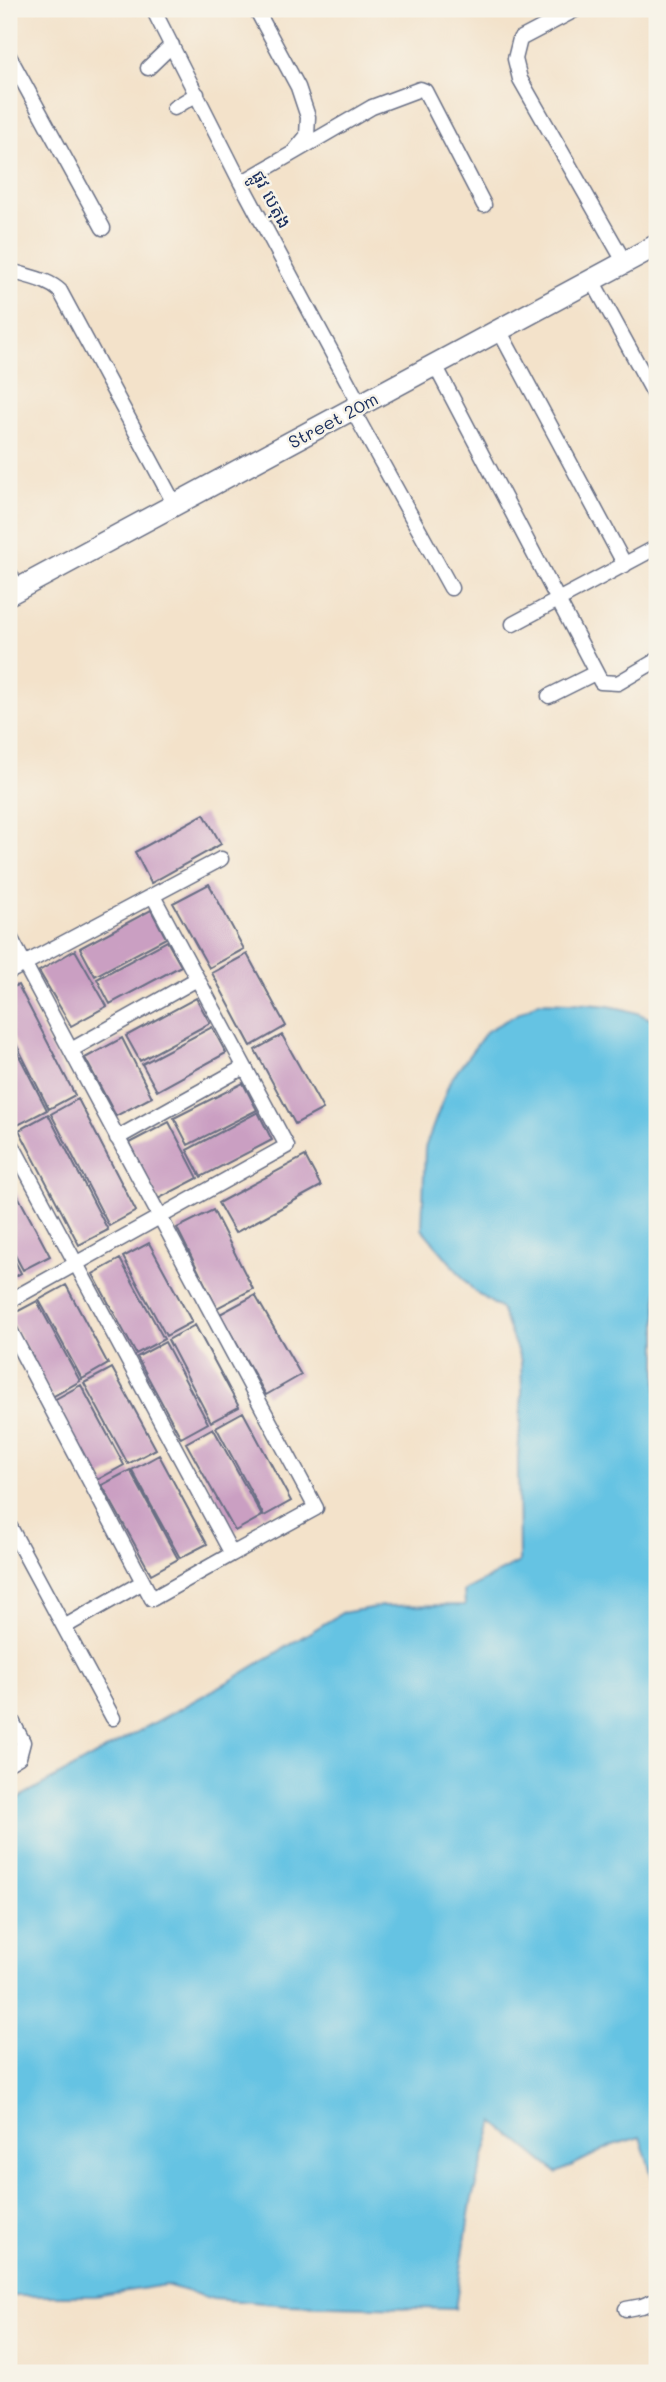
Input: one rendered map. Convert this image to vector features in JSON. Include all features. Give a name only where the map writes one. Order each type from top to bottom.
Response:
[{"type":"street","name":"ផ្លូវ បេតុង","points":[[153,9],[451,588]]},
{"type":"street","points":[[256,9],[298,86],[308,117],[307,136],[293,153]]},
{"type":"street","points":[[577,9],[520,39],[515,59],[520,79],[625,263]]},
{"type":"street","points":[[148,68],[172,44]]},
{"type":"street","points":[[9,56],[103,228]]},
{"type":"street","points":[[241,183],[372,107],[420,89],[425,91],[484,205]]},
{"type":"street","points":[[174,107],[197,94]]},
{"type":"street","name":"Street 20m","points":[[12,585],[175,505],[657,245]]},
{"type":"street","points":[[9,270],[28,278],[49,281],[60,291],[175,505]]},
{"type":"street","points":[[592,280],[657,399]]},
{"type":"street","points":[[499,330],[625,565]]},
{"type":"street","points":[[435,365],[601,682],[618,683],[657,660]]},
{"type":"street","points":[[513,624],[657,547]]},
{"type":"street","points":[[550,696],[595,673]]},
{"type":"street","points":[[9,972],[221,859]]},
{"type":"street","points":[[9,1301],[287,1146],[153,896]]},
{"type":"street","points":[[9,935],[316,1508],[152,1599],[9,1328]]},
{"type":"street","points":[[71,1050],[197,979]]},
{"type":"street","points":[[117,1138],[244,1067]]},
{"type":"street","points":[[9,1139],[232,1554]]},
{"type":"street","points":[[9,1525],[113,1718]]},
{"type":"street","points":[[64,1627],[143,1582]]},
{"type":"street","points":[[9,1714],[23,1742],[19,1757],[9,1763]]},
{"type":"street","points":[[626,2309],[657,2300]]},
{"type":"water","points":[[539,1002],[616,1007],[657,1023],[657,2192],[640,2137],[613,2145],[557,2173],[494,2122],[471,2202],[455,2309],[287,2305],[213,2299],[166,2285],[95,2296],[9,2296],[9,1803],[228,1682],[342,1613],[382,1606],[465,1605],[464,1591],[519,1562],[521,1361],[501,1309],[474,1291],[422,1229],[425,1148],[450,1081],[487,1031]]},
{"type":"building","points":[[204,814],[221,844],[151,883],[135,852]]},
{"type":"building","points":[[209,884],[244,949],[209,968],[173,903]]},
{"type":"building","points":[[151,910],[166,938],[95,976],[80,948]]},
{"type":"building","points":[[167,941],[181,966],[110,1004],[97,979]]},
{"type":"building","points":[[75,950],[107,1006],[71,1026],[39,971]]},
{"type":"building","points":[[247,954],[286,1026],[251,1046],[212,973]]},
{"type":"building","points":[[18,985],[75,1095],[49,1109],[9,1030],[9,989]]},
{"type":"building","points":[[196,998],[210,1023],[140,1061],[126,1036]]},
{"type":"building","points":[[212,1027],[226,1053],[157,1091],[142,1064]]},
{"type":"building","points":[[282,1035],[323,1109],[295,1124],[255,1050]]},
{"type":"building","points":[[9,1036],[47,1110],[16,1126],[9,1112]]},
{"type":"building","points":[[122,1038],[152,1097],[116,1116],[85,1058]]},
{"type":"building","points":[[243,1083],[257,1110],[188,1145],[174,1118]]},
{"type":"building","points":[[78,1099],[136,1211],[109,1226],[51,1114]]},
{"type":"building","points":[[258,1112],[272,1140],[201,1177],[187,1150]]},
{"type":"building","points":[[48,1114],[108,1230],[79,1245],[19,1130]]},
{"type":"building","points":[[169,1122],[198,1178],[158,1199],[129,1143]]},
{"type":"building","points":[[305,1156],[321,1186],[235,1233],[218,1203]]},
{"type":"building","points":[[9,1179],[50,1256],[23,1270],[9,1244]]},
{"type":"building","points":[[213,1210],[253,1289],[217,1308],[177,1228]]},
{"type":"building","points":[[149,1243],[192,1322],[166,1336],[123,1257]]},
{"type":"building","points":[[9,1250],[21,1273],[9,1280]]},
{"type":"building","points":[[120,1259],[164,1339],[136,1354],[93,1274]]},
{"type":"building","points":[[66,1285],[108,1364],[82,1379],[39,1300]]},
{"type":"building","points":[[255,1295],[301,1375],[266,1395],[220,1314]]},
{"type":"building","points":[[37,1301],[80,1381],[52,1397],[9,1316]]},
{"type":"building","points":[[195,1325],[239,1407],[211,1422],[168,1340]]},
{"type":"building","points":[[165,1342],[208,1423],[181,1438],[137,1357]]},
{"type":"building","points":[[112,1368],[156,1449],[128,1464],[84,1383]]},
{"type":"building","points":[[81,1385],[124,1465],[97,1480],[54,1400]]},
{"type":"building","points":[[243,1412],[291,1501],[264,1516],[216,1427]]},
{"type":"building","points":[[213,1428],[262,1516],[235,1531],[186,1443]]},
{"type":"building","points":[[159,1455],[207,1544],[180,1558],[132,1470]]},
{"type":"building","points":[[130,1470],[178,1559],[151,1574],[102,1485]]}]
